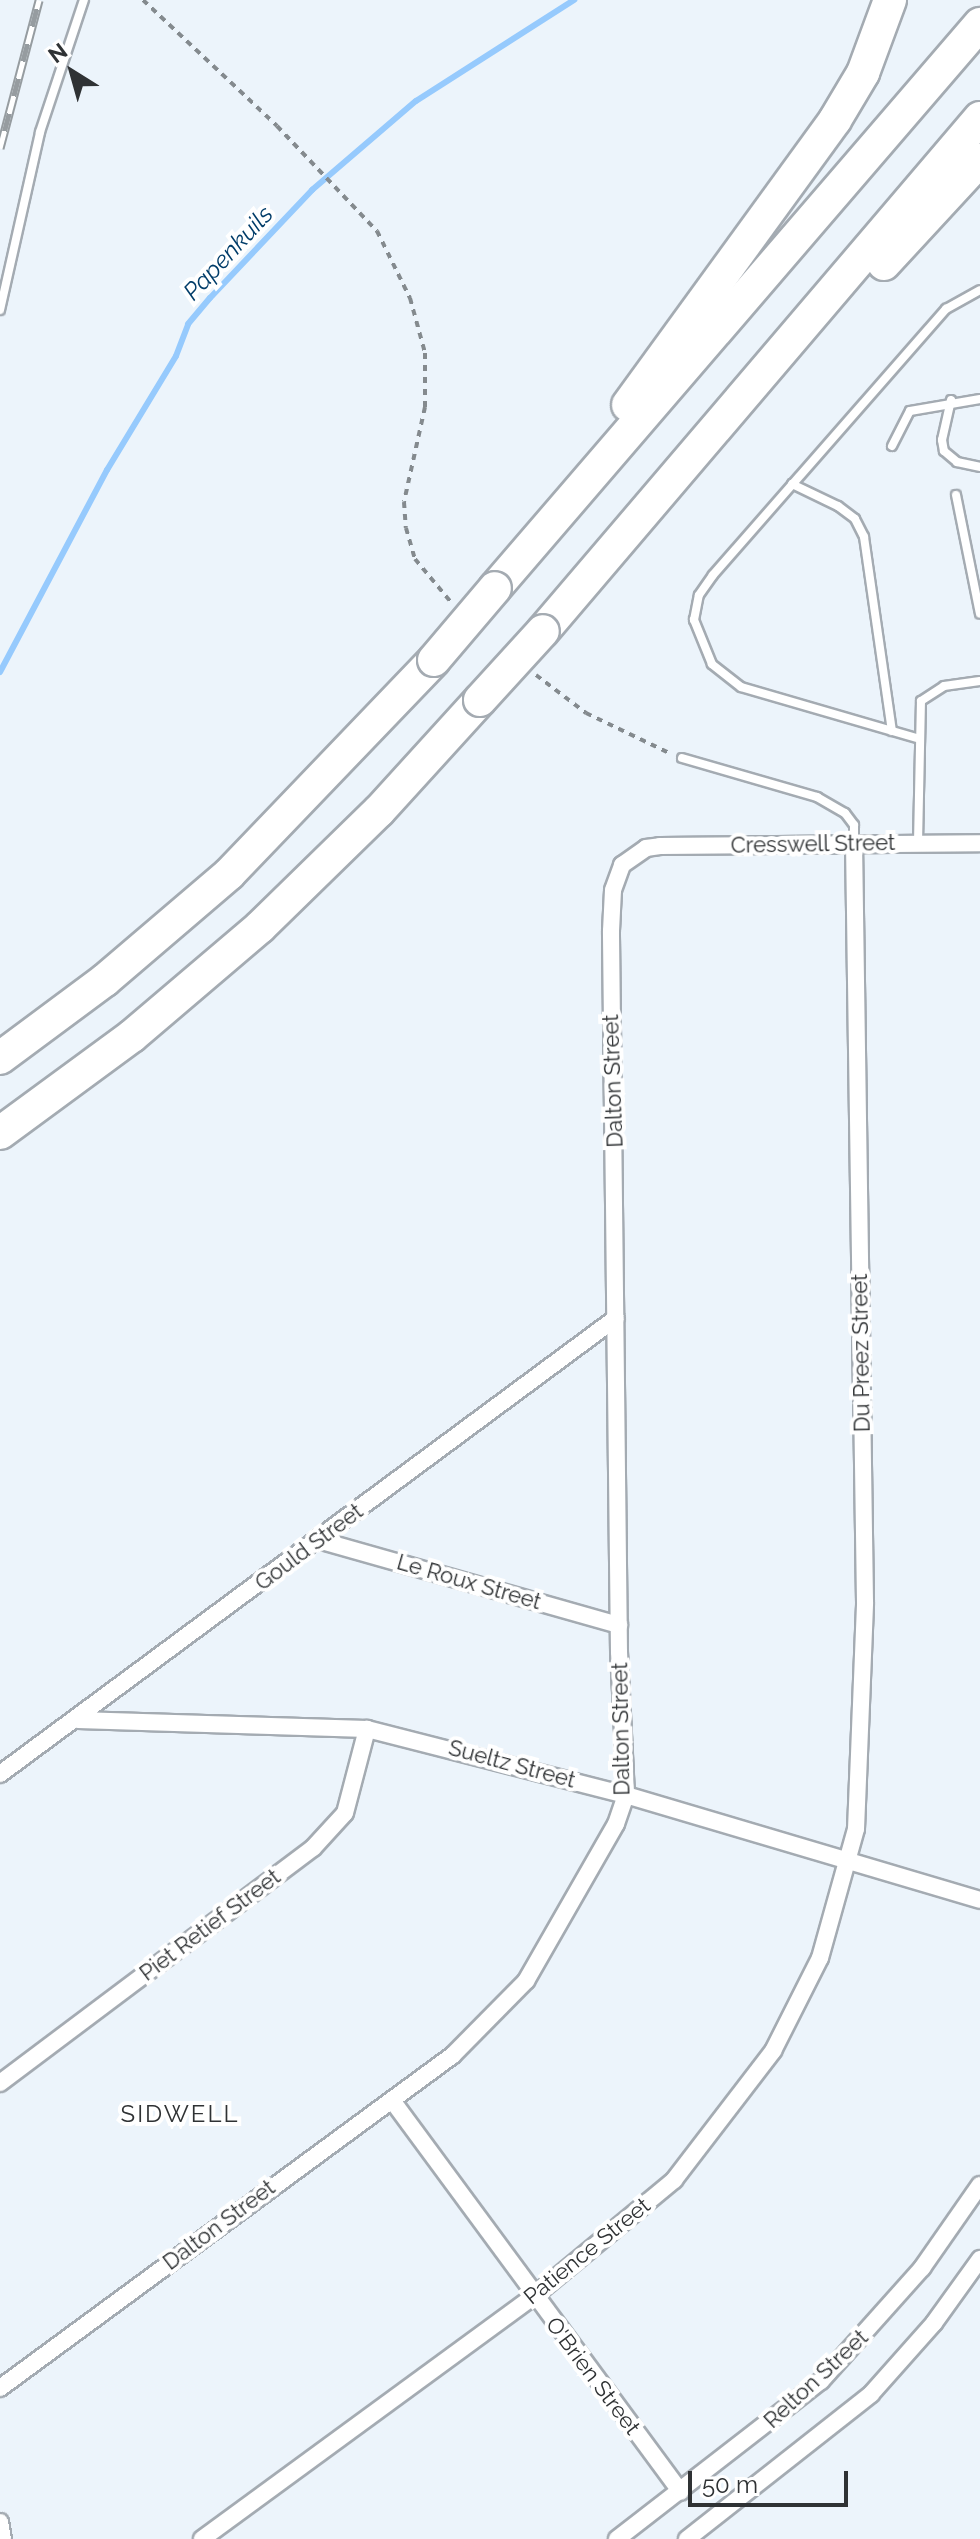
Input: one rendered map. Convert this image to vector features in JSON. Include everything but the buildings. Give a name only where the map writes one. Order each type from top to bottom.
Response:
[{"type":"highway","points":[[500,583],[835,120],[863,73],[890,0]]},
{"type":"highway","points":[[0,1058],[105,980],[229,874],[434,660],[980,24]]},
{"type":"highway","points":[[594,577],[980,118]]},
{"type":"highway","points":[[0,1133],[132,1036],[260,927],[379,811],[980,160]]},
{"type":"street","name":"Du Preez Street","points":[[850,1861],[859,1797],[865,1602],[854,843]]},
{"type":"street","name":"Cresswell Street","points":[[646,848],[980,843]]},
{"type":"street","name":"Dalton Street","points":[[0,2388],[275,2183],[394,2103],[453,2055],[526,1981],[591,1876],[626,1795],[619,1625],[613,890],[622,865],[646,848]]},
{"type":"street","name":"Gould Street","points":[[0,1774],[78,1720],[616,1318]]},
{"type":"street","name":"Le Roux Street","points":[[318,1540],[619,1625]]},
{"type":"street","name":"Sueltz Street","points":[[78,1720],[367,1729],[626,1795],[980,1900]]},
{"type":"street","name":"Piet Retief Street","points":[[0,2083],[324,1838],[345,1813],[367,1729]]},
{"type":"street","name":"Patience Street","points":[[202,2539],[534,2296],[674,2180],[733,2108],[794,2016],[820,1958],[850,1861]]},
{"type":"street","name":"O'Brien Street","points":[[394,2103],[681,2492]]},
{"type":"street","name":"Relton Street","points":[[617,2539],[780,2416],[852,2350],[922,2268],[980,2185]]},
{"type":"street","name":"Relton Street","points":[[687,2539],[871,2394],[934,2323],[980,2259]]},
{"type":"street","points":[[0,2522],[3,2539]]},
{"type":"lane","points":[[0,310],[40,132],[84,0]]},
{"type":"lane","points":[[920,739],[741,687],[712,664],[699,643],[694,620],[699,595],[792,484],[946,309],[980,290]]},
{"type":"lane","points":[[892,446],[910,411],[951,400],[980,399]]},
{"type":"lane","points":[[951,400],[942,440],[944,451],[957,462],[980,467]]},
{"type":"lane","points":[[792,484],[838,506],[855,519],[864,537],[892,731]]},
{"type":"lane","points":[[956,495],[976,563],[980,614]]},
{"type":"lane","points":[[918,843],[921,701],[929,692],[980,681]]},
{"type":"lane","points":[[682,758],[817,797],[845,813],[854,825],[854,843]]},
{"type":"path","points":[[143,0],[277,126],[377,231],[410,298],[425,353],[425,407],[404,502],[406,528],[415,559],[452,603]]},
{"type":"path","points":[[525,665],[586,713],[682,758]]},
{"type":"waterway","name":"Papenkuils","points":[[0,672],[107,470],[176,356],[188,324],[210,298],[312,190],[416,101],[574,0]]},
{"type":"railway","points":[[0,148],[39,0]]},
{"type":"district","name":"SIDWELL","points":[[180,2114]]}]
